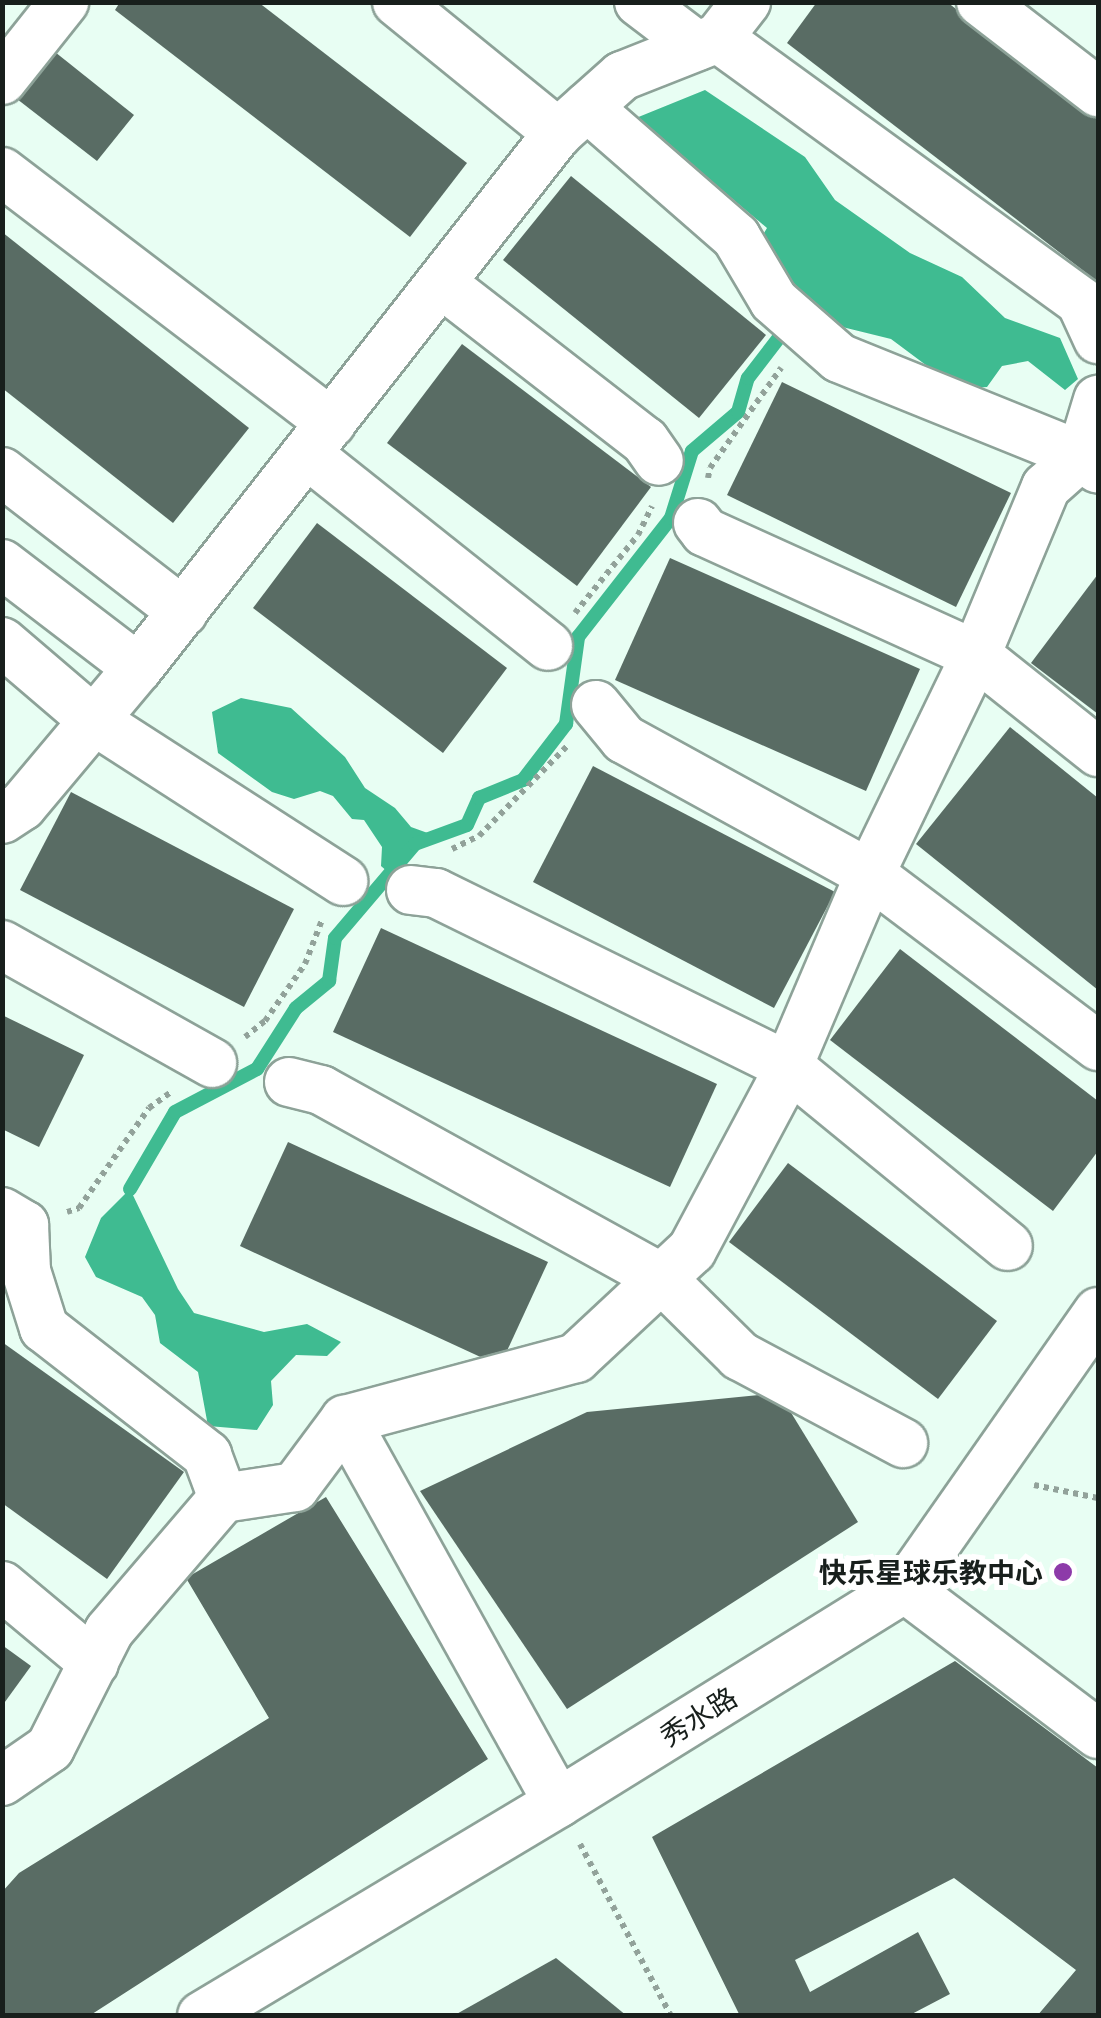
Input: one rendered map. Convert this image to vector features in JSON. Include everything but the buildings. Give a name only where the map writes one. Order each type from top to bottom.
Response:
[{"type":"street","points":[[2,80],[64,2]]},
{"type":"street","points":[[397,2],[573,120],[736,238],[774,300],[838,358],[1090,462]]},
{"type":"street","points":[[640,2],[720,29],[1081,302],[1098,339]]},
{"type":"street","points":[[980,2],[1098,92]]},
{"type":"street","points":[[2,820],[22,806],[138,668],[573,120],[622,76],[720,29]]},
{"type":"street","points":[[2,172],[319,438],[548,646]]},
{"type":"street","points":[[441,283],[645,440],[658,460]]},
{"type":"street","points":[[1090,462],[1098,400]]},
{"type":"street","points":[[2,1781],[50,1748],[109,1631],[223,1498],[295,1487],[345,1420],[576,1358],[692,1250],[788,1066],[870,874],[976,655],[1046,487],[1090,462]]},
{"type":"street","points":[[2,472],[183,612]]},
{"type":"street","points":[[698,523],[704,532],[976,655],[1098,752]]},
{"type":"street","points":[[2,564],[138,668]]},
{"type":"street","points":[[2,642],[92,719],[343,881]]},
{"type":"street","points":[[596,705],[624,739],[870,874],[1098,1046]]},
{"type":"street","points":[[411,890],[436,894],[788,1066],[1008,1246]]},
{"type":"street","points":[[2,945],[212,1063]]},
{"type":"street","points":[[289,1082],[320,1090],[661,1278],[740,1356],[903,1443]]},
{"type":"street","points":[[14,1218],[44,1328],[207,1455],[223,1498]]},
{"type":"street","name":"秀水路","points":[[202,2016],[558,1803],[905,1588],[1098,1312]]},
{"type":"street","points":[[345,1420],[558,1803]]},
{"type":"street","points":[[2,1586],[94,1663]]},
{"type":"street","points":[[905,1588],[1098,1734]]},
{"type":"path","points":[[698,523],[710,468],[790,354],[817,338]]},
{"type":"path","points":[[548,646],[638,534],[654,501],[658,460]]},
{"type":"path","points":[[411,890],[431,860],[479,836],[570,744],[596,705]]},
{"type":"path","points":[[14,1218],[79,1208],[149,1108],[264,1021],[305,964],[319,924],[343,881]]},
{"type":"path","points":[[984,1476],[1098,1498]]},
{"type":"path","points":[[558,1803],[671,2016]]},
{"type":"shaded area","points":[[705,90],[805,157],[835,200],[910,253],[962,277],[1005,318],[1060,338],[1078,379],[1065,390],[1028,361],[1002,366],[987,387],[958,389],[891,339],[818,321],[753,251],[767,228],[636,118]]},
{"type":"shaded area","points":[[241,698],[291,708],[345,757],[365,788],[395,808],[411,827],[436,836],[415,844],[389,873],[381,866],[382,847],[364,820],[352,819],[333,796],[320,791],[294,799],[272,792],[218,753],[212,712]]},
{"type":"shaded area","points":[[130,1189],[178,1289],[194,1313],[264,1332],[307,1324],[341,1342],[327,1356],[296,1355],[271,1381],[273,1405],[257,1430],[208,1426],[198,1372],[160,1343],[155,1315],[142,1297],[96,1277],[85,1257],[101,1218]]},
{"type":"waterway","points":[[130,1189],[175,1112],[257,1069],[296,1008],[329,981],[335,938],[415,844],[467,825],[479,798],[523,780],[566,724],[578,637],[671,518],[692,451],[738,412],[748,378],[791,322]]},
{"type":"place","name":"快乐星球乐教中心","points":[[1063,1572]]}]
